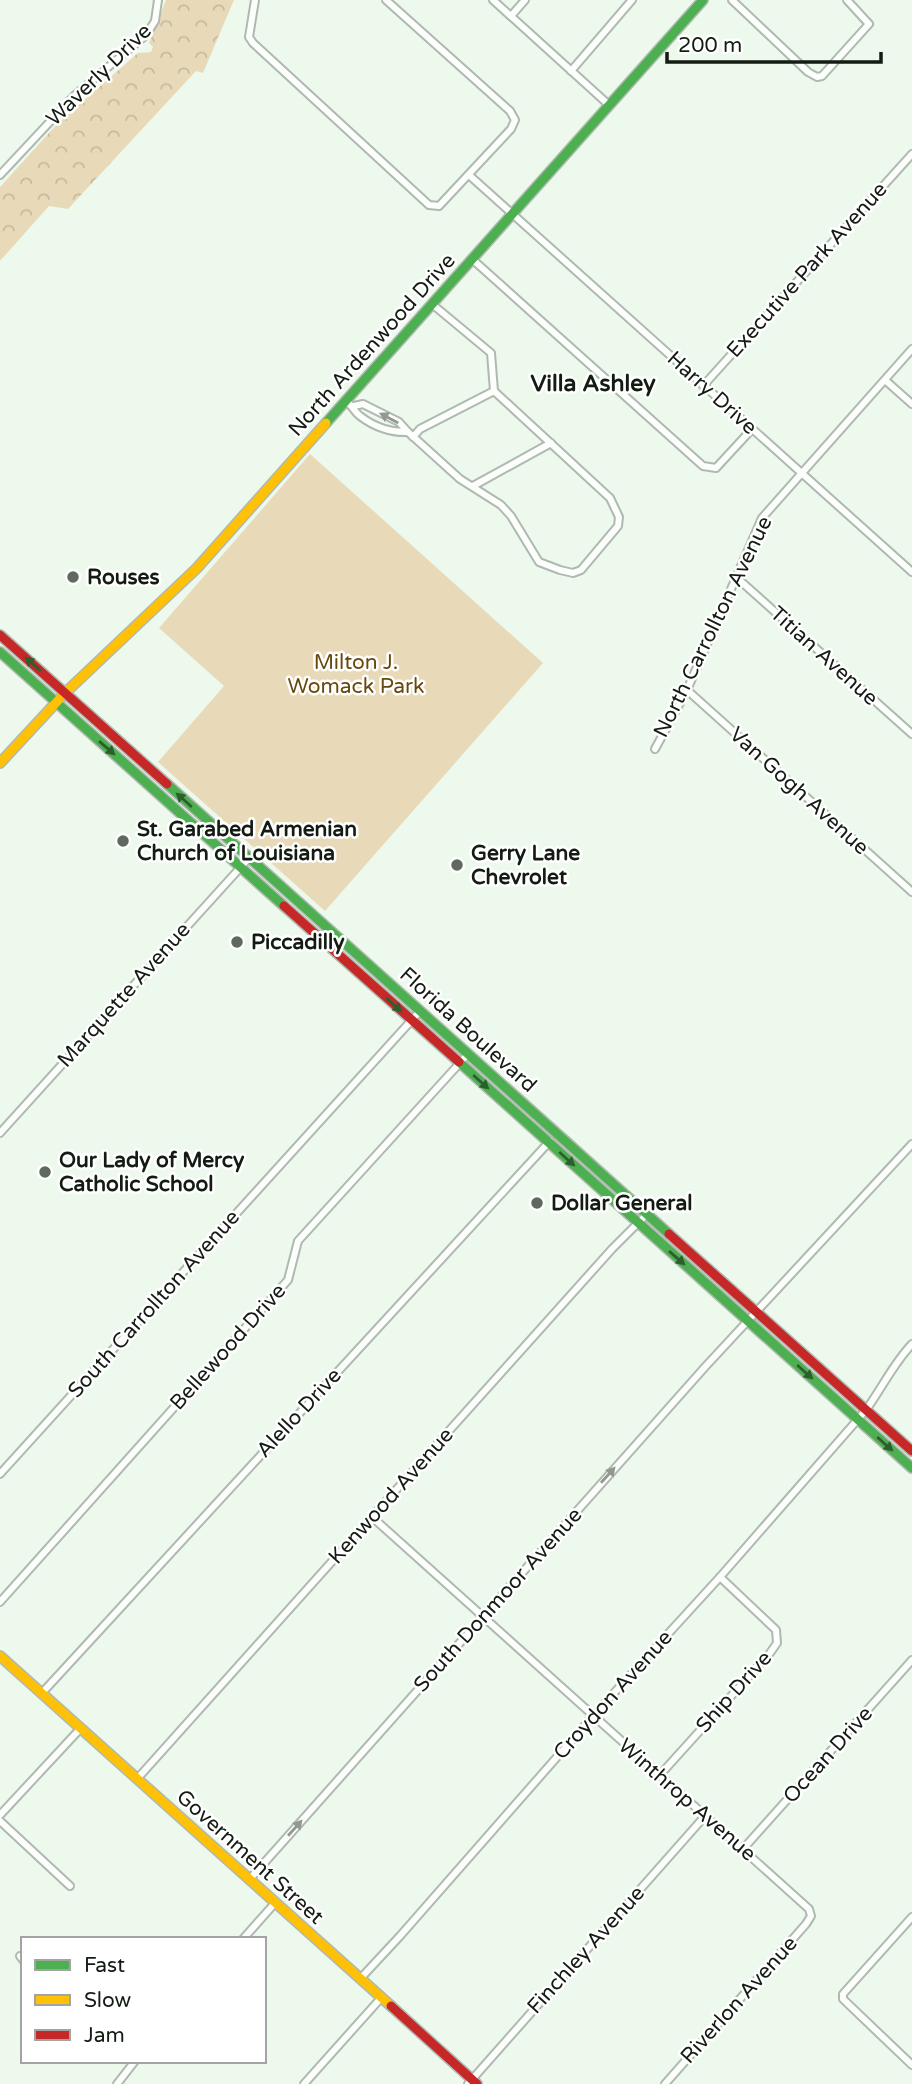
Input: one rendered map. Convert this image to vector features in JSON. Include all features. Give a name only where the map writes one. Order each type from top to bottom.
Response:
[{"type":"main road","name":"North Ardenwood Drive","points":[[0,763],[65,693],[197,568],[703,0]]},
{"type":"main road","name":"Florida Boulevard","points":[[0,635],[912,1451]]},
{"type":"main road","name":"Florida Boulevard","points":[[0,652],[912,1468]]},
{"type":"main road","points":[[299,920],[308,911]]},
{"type":"main road","points":[[768,1339],[773,1336],[804,1354]]},
{"type":"main road","name":"Government Street","points":[[0,1656],[472,2083]]},
{"type":"street","name":"Waverly Drive","points":[[0,175],[75,95],[146,35],[155,22],[158,0]]},
{"type":"street","points":[[255,0],[249,37],[253,43],[429,205],[439,206],[511,128],[514,120],[512,115],[386,0]]},
{"type":"street","points":[[493,0],[610,104]]},
{"type":"street","points":[[511,16],[525,0]]},
{"type":"street","points":[[571,71],[632,0]]},
{"type":"street","points":[[732,0],[808,72],[817,77],[822,76],[869,24],[847,0]]},
{"type":"street","name":"Executive Park Avenue","points":[[703,386],[912,154]]},
{"type":"street","name":"Harry Drive","points":[[469,175],[912,572]]},
{"type":"street","points":[[472,259],[703,466],[716,468],[752,429]]},
{"type":"street","points":[[354,406],[363,404],[399,422],[460,479],[473,485],[506,511],[540,562],[573,573],[581,570],[618,526],[619,517],[610,498],[494,391],[491,352],[432,303]]},
{"type":"street","name":"North Carrollton Avenue","points":[[655,749],[687,690],[762,518],[912,349]]},
{"type":"street","points":[[885,380],[912,404]]},
{"type":"street","points":[[345,400],[354,406],[358,415],[393,433],[411,435],[494,391]]},
{"type":"street","points":[[473,485],[551,443]]},
{"type":"street","name":"Titian Avenue","points":[[736,577],[912,734]]},
{"type":"street","name":"Van Gogh Avenue","points":[[687,690],[912,892]]},
{"type":"street","name":"Marquette Avenue","points":[[0,1133],[249,858]]},
{"type":"street","name":"South Carrollton Avenue","points":[[0,1474],[420,1011]]},
{"type":"street","name":"Bellewood Drive","points":[[0,1601],[288,1280],[298,1241],[468,1054]]},
{"type":"street","name":"Alello Drive","points":[[42,1693],[557,1133]]},
{"type":"street","name":"South Donmoor Avenue","points":[[249,1880],[756,1311],[912,1144]]},
{"type":"street","name":"Kenwood Avenue","points":[[137,1779],[647,1214]]},
{"type":"street","name":"Croydon Avenue","points":[[360,1979],[858,1420],[876,1396],[891,1368],[912,1344]]},
{"type":"street","name":"Winthrop Avenue","points":[[372,1517],[805,1904],[811,1916]]},
{"type":"street","name":"Ship Drive","points":[[659,1776],[771,1653],[777,1643],[776,1630],[720,1577]]},
{"type":"street","name":"Ocean Drive","points":[[743,1849],[912,1660]]},
{"type":"street","points":[[0,1815],[80,1729]]},
{"type":"street","name":"Finchley Avenue","points":[[472,2083],[705,1816]]},
{"type":"street","points":[[0,1821],[70,1886]]},
{"type":"street","points":[[245,1937],[275,1903]]},
{"type":"street","name":"Riverlon Avenue","points":[[665,2084],[811,1916]]},
{"type":"street","points":[[912,1917],[843,1994],[843,1999],[912,2065]]},
{"type":"street","points":[[304,2084],[381,1998]]},
{"type":"street","points":[[117,2084],[133,2063]]},
{"type":"green space","points":[[166,0],[234,0],[203,73],[196,71],[68,209],[49,206],[0,261],[0,187],[58,123],[138,53],[151,52],[153,47],[149,43]]},
{"type":"green space","name":"Milton J. Womack Park","points":[[310,454],[543,663],[325,911],[158,762],[224,686],[159,628]]},
{"type":"traffic: fast","points":[[326,423],[703,0]]},
{"type":"traffic: fast","points":[[0,652],[284,906]]},
{"type":"traffic: fast","points":[[167,784],[669,1234]]},
{"type":"traffic: fast","points":[[459,1062],[912,1468]]},
{"type":"traffic: slow","points":[[0,763],[65,693],[197,568],[326,423]]},
{"type":"traffic: slow","points":[[0,1656],[391,2006]]},
{"type":"traffic: jam","points":[[0,635],[167,784]]},
{"type":"traffic: jam","points":[[284,906],[459,1062]]},
{"type":"traffic: jam","points":[[669,1234],[912,1451]]},
{"type":"traffic: jam","points":[[391,2006],[477,2084]]},
{"type":"place","name":"Rouses","points":[[73,577]]},
{"type":"place","name":"St. Garabed Armenian Church of Louisiana","points":[[123,841]]},
{"type":"place","name":"Gerry Lane Chevrolet","points":[[457,865]]},
{"type":"place","name":"Piccadilly","points":[[237,942]]},
{"type":"place","name":"Our Lady of Mercy Catholic School","points":[[45,1172]]},
{"type":"place","name":"Dollar General","points":[[537,1203]]},
{"type":"district","name":"Villa Ashley","points":[[593,384]]}]
